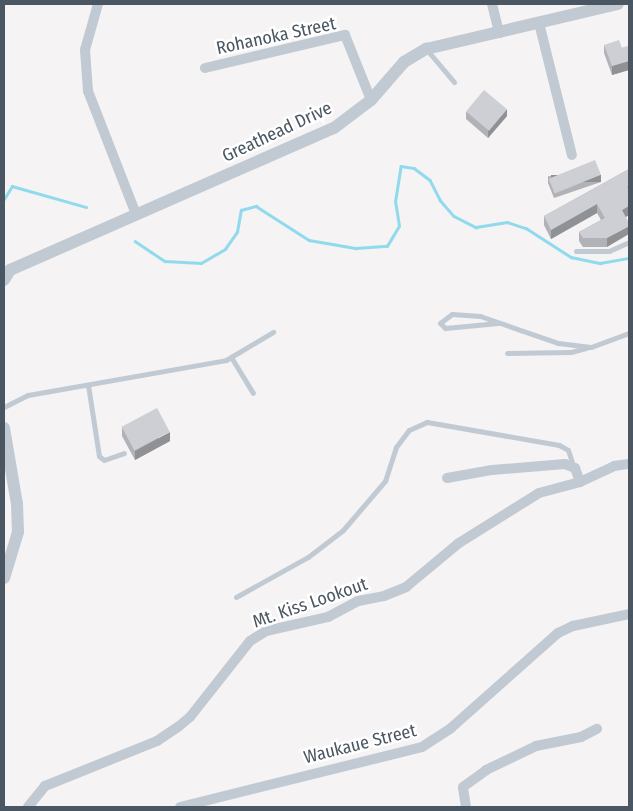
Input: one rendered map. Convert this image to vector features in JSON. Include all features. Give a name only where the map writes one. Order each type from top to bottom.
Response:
[{"type":"street","points":[[98,4],[85,50],[88,91],[136,214]]},
{"type":"street","points":[[492,4],[499,33]]},
{"type":"street","name":"Greathead Drive","points":[[4,280],[10,270],[334,128],[371,100],[404,62],[426,49],[618,4]]},
{"type":"street","points":[[539,23],[572,155]]},
{"type":"street","name":"Rohanoka Street","points":[[205,68],[345,35],[371,100]]},
{"type":"street","points":[[4,428],[17,504],[18,532],[10,568],[4,578]]},
{"type":"street","points":[[447,478],[492,470],[565,464],[574,468],[580,482]]},
{"type":"street","name":"Mt. Kiss Lookout","points":[[28,807],[45,786],[157,741],[178,728],[190,717],[250,641],[266,631],[328,617],[358,601],[384,596],[406,586],[504,513],[539,494],[580,482],[614,466],[629,464]]},
{"type":"street","name":"Waukaue Street","points":[[180,807],[221,794],[422,747],[451,728],[558,633],[573,626],[629,614]]},
{"type":"street","points":[[466,807],[463,787],[486,770],[536,746],[581,737],[597,729]]},
{"type":"lane","points":[[426,49],[454,82]]},
{"type":"lane","points":[[576,251],[609,251],[629,242]]},
{"type":"lane","points":[[498,324],[445,328],[440,323],[452,314],[480,316],[498,324],[558,343],[591,347]]},
{"type":"lane","points":[[4,407],[28,395],[231,358],[273,332]]},
{"type":"lane","points":[[508,353],[571,352],[629,333]]},
{"type":"lane","points":[[231,358],[253,393]]},
{"type":"lane","points":[[88,385],[100,456],[104,460],[124,453]]},
{"type":"lane","points":[[236,598],[308,556],[343,530],[385,481],[396,447],[409,430],[427,422],[559,446],[568,450],[574,468]]},
{"type":"building","points":[[619,40],[622,48],[629,46],[629,61],[612,66],[604,45]]},
{"type":"building","points":[[484,90],[507,109],[489,131],[466,111]]},
{"type":"building","points":[[595,160],[601,175],[555,194],[549,179]]},
{"type":"building","points":[[629,169],[629,185],[627,187],[629,191],[629,206],[622,210],[629,226],[607,238],[583,238],[579,232],[605,218],[597,204],[551,230],[544,216]]},
{"type":"building","points":[[157,408],[170,432],[134,451],[122,427]]},
{"type":"waterway","points":[[135,241],[165,261],[201,263],[225,249],[237,232],[241,210],[256,206],[309,240],[356,248],[387,246],[399,226],[395,202],[401,166],[414,168],[430,180],[440,200],[454,216],[476,227],[507,222],[526,228],[571,257],[600,263],[629,258]]},
{"type":"waterway","points":[[4,199],[12,186],[86,207]]}]
